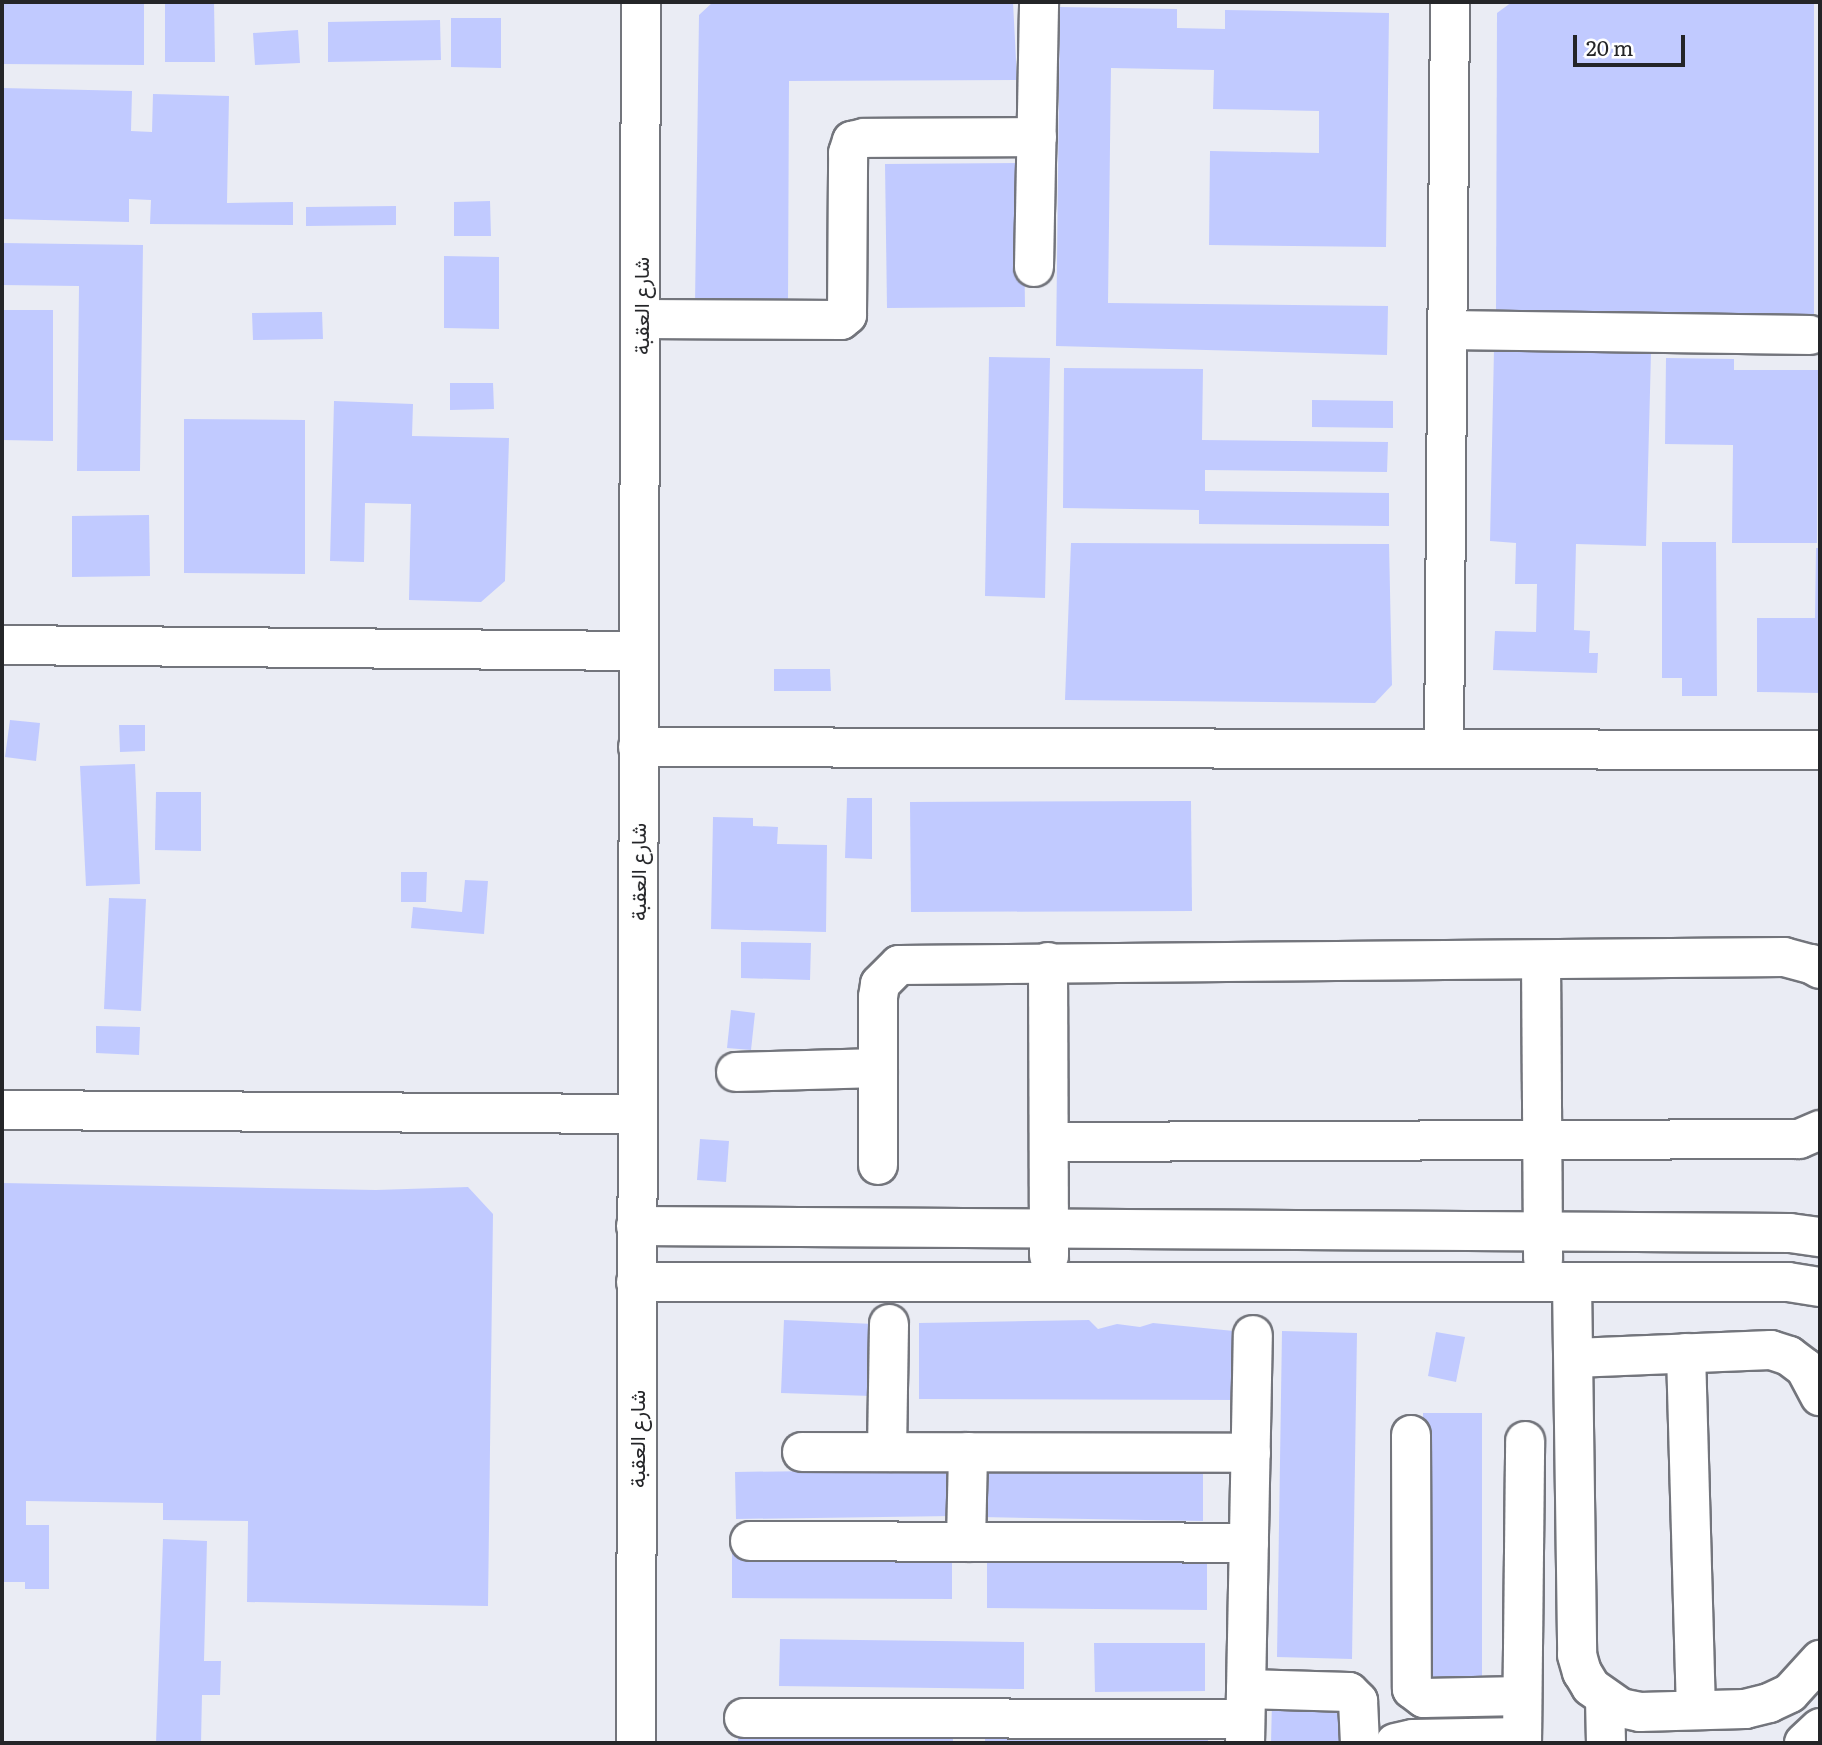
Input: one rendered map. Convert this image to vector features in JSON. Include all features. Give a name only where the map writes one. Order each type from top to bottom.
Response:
[{"type":"street","name":"شارع العقبة","points":[[636,1743],[641,2]]},
{"type":"street","points":[[1034,267],[1039,2]]},
{"type":"street","points":[[1444,749],[1450,2]]},
{"type":"street","points":[[640,319],[841,320],[847,315],[848,153],[852,141],[864,138],[1037,137]]},
{"type":"street","points":[[1448,330],[1810,335]]},
{"type":"street","points":[[2,645],[638,651]]},
{"type":"street","points":[[638,747],[1820,750]]},
{"type":"street","points":[[878,1165],[880,984],[899,965],[1783,957],[1811,964],[1820,970]]},
{"type":"street","points":[[1541,960],[1542,1233],[1558,1282],[1574,1358],[1577,1655],[1582,1672],[1605,1699],[1621,1708],[1640,1712],[1745,1709],[1769,1703],[1790,1693],[1820,1660]]},
{"type":"street","points":[[1048,962],[1050,1282]]},
{"type":"street","points":[[736,1072],[878,1068]]},
{"type":"street","points":[[2,1110],[636,1114]]},
{"type":"street","points":[[1049,1142],[1813,1140]]},
{"type":"street","points":[[636,1226],[1790,1233],[1820,1237]]},
{"type":"street","points":[[636,1282],[1788,1282],[1820,1287]]},
{"type":"street","points":[[887,1452],[889,1324]]},
{"type":"street","points":[[1245,1717],[1253,1335]]},
{"type":"street","points":[[1574,1358],[1771,1350],[1789,1356],[1805,1368],[1820,1396]]},
{"type":"street","points":[[1686,1353],[1696,1710]]},
{"type":"street","points":[[1411,1435],[1412,1689],[1424,1698],[1522,1696]]},
{"type":"street","points":[[1395,1743],[1413,1739],[1522,1740],[1525,1441]]},
{"type":"street","points":[[802,1452],[1251,1453]]},
{"type":"street","points":[[966,1542],[968,1452]]},
{"type":"street","points":[[750,1541],[1249,1543]]},
{"type":"street","points":[[744,1718],[965,1731],[1245,1717],[1349,1692],[1358,1701],[1360,1743]]},
{"type":"street","points":[[1605,1699],[1606,1743]]},
{"type":"street","points":[[1804,1743],[1820,1728]]},
{"type":"building","points":[[2,2],[144,2],[144,65],[2,64]]},
{"type":"building","points":[[165,2],[214,2],[215,62],[165,62]]},
{"type":"building","points":[[713,2],[1013,2],[1017,80],[789,81],[788,303],[695,304],[699,15]]},
{"type":"building","points":[[1512,2],[1814,2],[1814,319],[1496,314],[1497,13]]},
{"type":"building","points":[[1060,7],[1177,9],[1177,28],[1225,29],[1225,10],[1389,13],[1386,247],[1209,245],[1210,151],[1319,153],[1319,111],[1213,109],[1214,70],[1111,68],[1108,303],[1388,306],[1387,355],[1056,346]]},
{"type":"building","points":[[451,18],[501,18],[501,68],[451,67]]},
{"type":"building","points":[[440,20],[441,60],[328,62],[328,22]]},
{"type":"building","points":[[298,30],[300,63],[255,65],[253,33]]},
{"type":"building","points":[[2,88],[132,91],[131,131],[152,132],[153,94],[229,96],[227,203],[293,202],[293,225],[150,224],[151,200],[129,199],[129,222],[2,219]]},
{"type":"building","points":[[1023,163],[1025,307],[887,308],[885,164]]},
{"type":"building","points":[[490,201],[491,236],[454,236],[454,202]]},
{"type":"building","points":[[396,206],[396,225],[306,226],[306,207]]},
{"type":"building","points":[[2,243],[143,245],[140,471],[77,471],[79,286],[2,285]]},
{"type":"building","points":[[444,256],[499,257],[499,329],[444,328]]},
{"type":"building","points":[[2,310],[53,310],[53,441],[2,440]]},
{"type":"building","points":[[322,312],[323,339],[253,340],[252,313]]},
{"type":"building","points":[[1494,349],[1651,353],[1646,546],[1576,544],[1574,630],[1590,631],[1589,653],[1598,653],[1597,673],[1493,670],[1495,631],[1536,632],[1537,584],[1515,584],[1516,543],[1490,541]]},
{"type":"building","points":[[989,357],[1050,358],[1045,598],[985,596]]},
{"type":"building","points":[[1666,358],[1734,359],[1734,370],[1818,370],[1817,543],[1732,543],[1733,445],[1665,444]]},
{"type":"building","points":[[1064,368],[1203,369],[1202,440],[1388,442],[1387,472],[1205,470],[1205,491],[1389,493],[1389,526],[1199,524],[1199,510],[1063,508]]},
{"type":"building","points":[[450,383],[493,383],[494,409],[450,410]]},
{"type":"building","points":[[1312,400],[1393,401],[1393,428],[1312,427]]},
{"type":"building","points":[[334,401],[413,404],[412,436],[509,438],[505,581],[481,602],[409,600],[411,504],[365,503],[364,562],[330,561]]},
{"type":"building","points":[[184,419],[305,420],[305,574],[184,573]]},
{"type":"building","points":[[149,515],[150,576],[72,577],[72,516]]},
{"type":"building","points":[[1662,542],[1716,542],[1717,696],[1682,696],[1682,678],[1662,678]]},
{"type":"building","points":[[1071,543],[1389,544],[1392,685],[1375,703],[1065,700]]},
{"type":"building","points":[[1816,548],[1820,548],[1820,693],[1757,692],[1757,618],[1815,618]]},
{"type":"building","points":[[774,669],[830,669],[831,691],[774,691]]},
{"type":"building","points":[[10,720],[40,723],[36,761],[5,757]]},
{"type":"building","points":[[119,725],[145,725],[145,751],[120,752]]},
{"type":"building","points":[[135,764],[140,884],[86,886],[80,766]]},
{"type":"building","points":[[156,792],[201,792],[201,851],[155,850]]},
{"type":"building","points":[[847,798],[872,798],[872,859],[845,858]]},
{"type":"building","points":[[1191,801],[1192,911],[911,912],[910,802]]},
{"type":"building","points":[[713,817],[753,818],[753,826],[778,827],[777,844],[827,845],[826,932],[711,929]]},
{"type":"building","points":[[401,872],[427,872],[426,902],[401,902]]},
{"type":"building","points":[[465,880],[488,881],[484,934],[411,928],[413,907],[462,912]]},
{"type":"building","points":[[109,898],[146,899],[141,1011],[104,1009]]},
{"type":"building","points":[[741,942],[811,943],[810,980],[741,978]]},
{"type":"building","points":[[731,1010],[755,1013],[751,1050],[727,1048]]},
{"type":"building","points":[[96,1026],[140,1027],[139,1055],[96,1053]]},
{"type":"building","points":[[700,1139],[729,1141],[726,1182],[697,1180]]},
{"type":"building","points":[[2,1183],[376,1190],[468,1187],[493,1214],[488,1606],[247,1602],[248,1521],[163,1520],[163,1503],[26,1501],[26,1525],[49,1525],[49,1589],[25,1589],[25,1582],[2,1582]]},
{"type":"building","points":[[784,1320],[874,1324],[871,1396],[781,1393]]},
{"type":"building","points":[[1089,1320],[1098,1329],[1117,1324],[1140,1327],[1153,1323],[1244,1332],[1244,1400],[919,1399],[919,1323]]},
{"type":"building","points":[[1282,1331],[1357,1333],[1352,1659],[1277,1657]]},
{"type":"building","points":[[1436,1332],[1465,1337],[1456,1382],[1428,1376]]},
{"type":"building","points":[[1423,1413],[1482,1413],[1482,1688],[1423,1688]]},
{"type":"building","points":[[981,1466],[1203,1469],[1203,1521],[981,1517]]},
{"type":"building","points":[[951,1469],[952,1516],[736,1519],[735,1472]]},
{"type":"building","points":[[163,1539],[207,1541],[204,1661],[221,1661],[220,1695],[202,1695],[201,1743],[156,1743]]},
{"type":"building","points":[[732,1547],[952,1548],[952,1599],[732,1598]]},
{"type":"building","points":[[987,1551],[1207,1552],[1207,1610],[987,1608]]},
{"type":"building","points":[[780,1639],[1024,1642],[1024,1689],[779,1686]]},
{"type":"building","points":[[1094,1643],[1205,1643],[1205,1691],[1095,1692]]},
{"type":"building","points":[[1272,1701],[1353,1702],[1352,1743],[1271,1743]]},
{"type":"building","points":[[953,1727],[953,1743],[738,1743],[738,1730]]},
{"type":"building","points":[[985,1730],[1208,1734],[1208,1743],[985,1743]]}]
